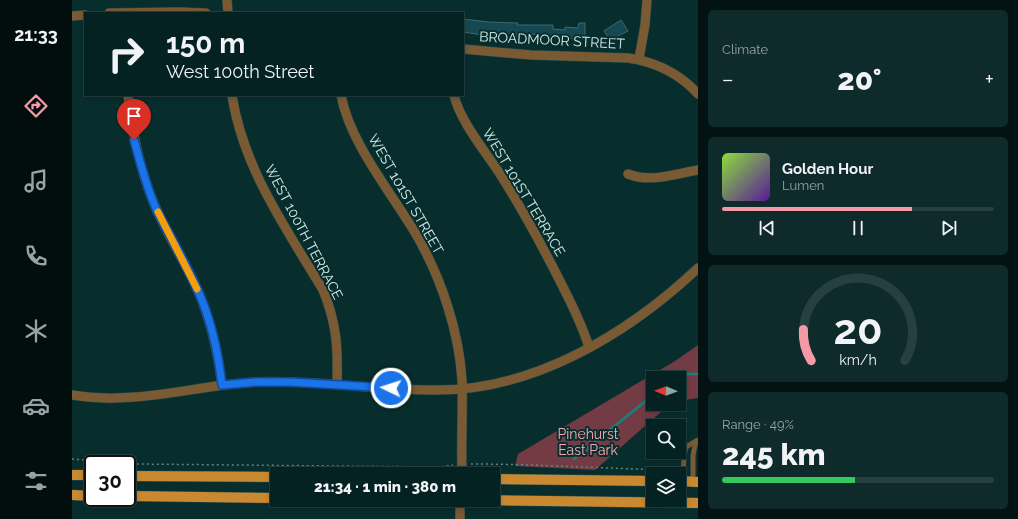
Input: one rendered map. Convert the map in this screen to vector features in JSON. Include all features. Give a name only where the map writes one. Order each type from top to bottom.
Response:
[{"type":"main road","points":[[72,475],[84,476]]},
{"type":"main road","points":[[136,476],[270,477]]},
{"type":"main road","points":[[500,479],[646,481]]},
{"type":"main road","points":[[72,495],[84,496]]},
{"type":"main road","points":[[136,496],[270,498]]},
{"type":"main road","points":[[500,500],[698,503]]},
{"type":"street","points":[[227,0],[228,12]]},
{"type":"street","points":[[639,60],[645,25],[647,0]]},
{"type":"street","points":[[72,16],[84,15]]},
{"type":"street","name":"BROADMOOR STREET","points":[[464,49],[531,55],[628,58],[639,60],[651,63],[677,75],[698,94]]},
{"type":"street","points":[[128,96],[134,140],[142,171],[158,212],[192,278],[205,308],[213,334],[222,385]]},
{"type":"street","name":"WEST 100TH TERRACE","points":[[232,96],[239,126],[256,174],[267,196],[323,290],[329,305],[337,339],[337,384]]},
{"type":"street","name":"WEST 101ST STREET","points":[[340,96],[348,120],[358,140],[408,220],[429,259],[442,289],[451,320],[458,353],[462,389],[462,464]]},
{"type":"street","name":"WEST 101ST TERRACE","points":[[454,96],[460,112],[466,122],[530,222],[578,318],[589,347]]},
{"type":"street","points":[[628,174],[636,178],[653,178],[698,170]]},
{"type":"street","points":[[72,395],[105,398],[129,398],[222,385],[256,382],[337,384],[432,390],[462,389],[498,383],[546,368],[589,347],[625,326],[656,305],[698,268]]},
{"type":"street","points":[[460,507],[460,519]]},
{"type":"lane","points":[[683,467],[686,447],[697,441]]},
{"type":"lane","points":[[688,482],[692,454],[697,441]]},
{"type":"path","points":[[72,459],[145,464],[440,467],[462,464],[513,464],[578,468],[646,469]]},
{"type":"green space","name":"Pinehurst East Park","points":[[698,345],[698,398],[686,400],[686,371],[658,371]]},
{"type":"green space","name":"Pinehurst East Park","points":[[646,378],[646,411],[662,411],[653,419],[646,419],[646,425],[595,470],[515,466],[518,454]]},
{"type":"building","points":[[464,19],[518,23],[517,25],[553,25],[553,29],[565,30],[565,27],[578,28],[579,23],[585,23],[585,39],[540,37],[540,35],[517,33],[517,38],[506,38],[507,34],[483,32],[483,35],[464,32]]},
{"type":"building","points":[[621,20],[628,31],[610,40],[604,31]]},
{"type":"waterway","points":[[686,374],[698,374]]},
{"type":"waterway","points":[[574,459],[646,401]]},
{"type":"slow traffic","points":[[158,212],[197,289]]},
{"type":"route","points":[[134,140],[142,171],[151,196],[198,290],[205,308],[213,334],[222,385],[256,382],[315,382],[391,388]]}]
